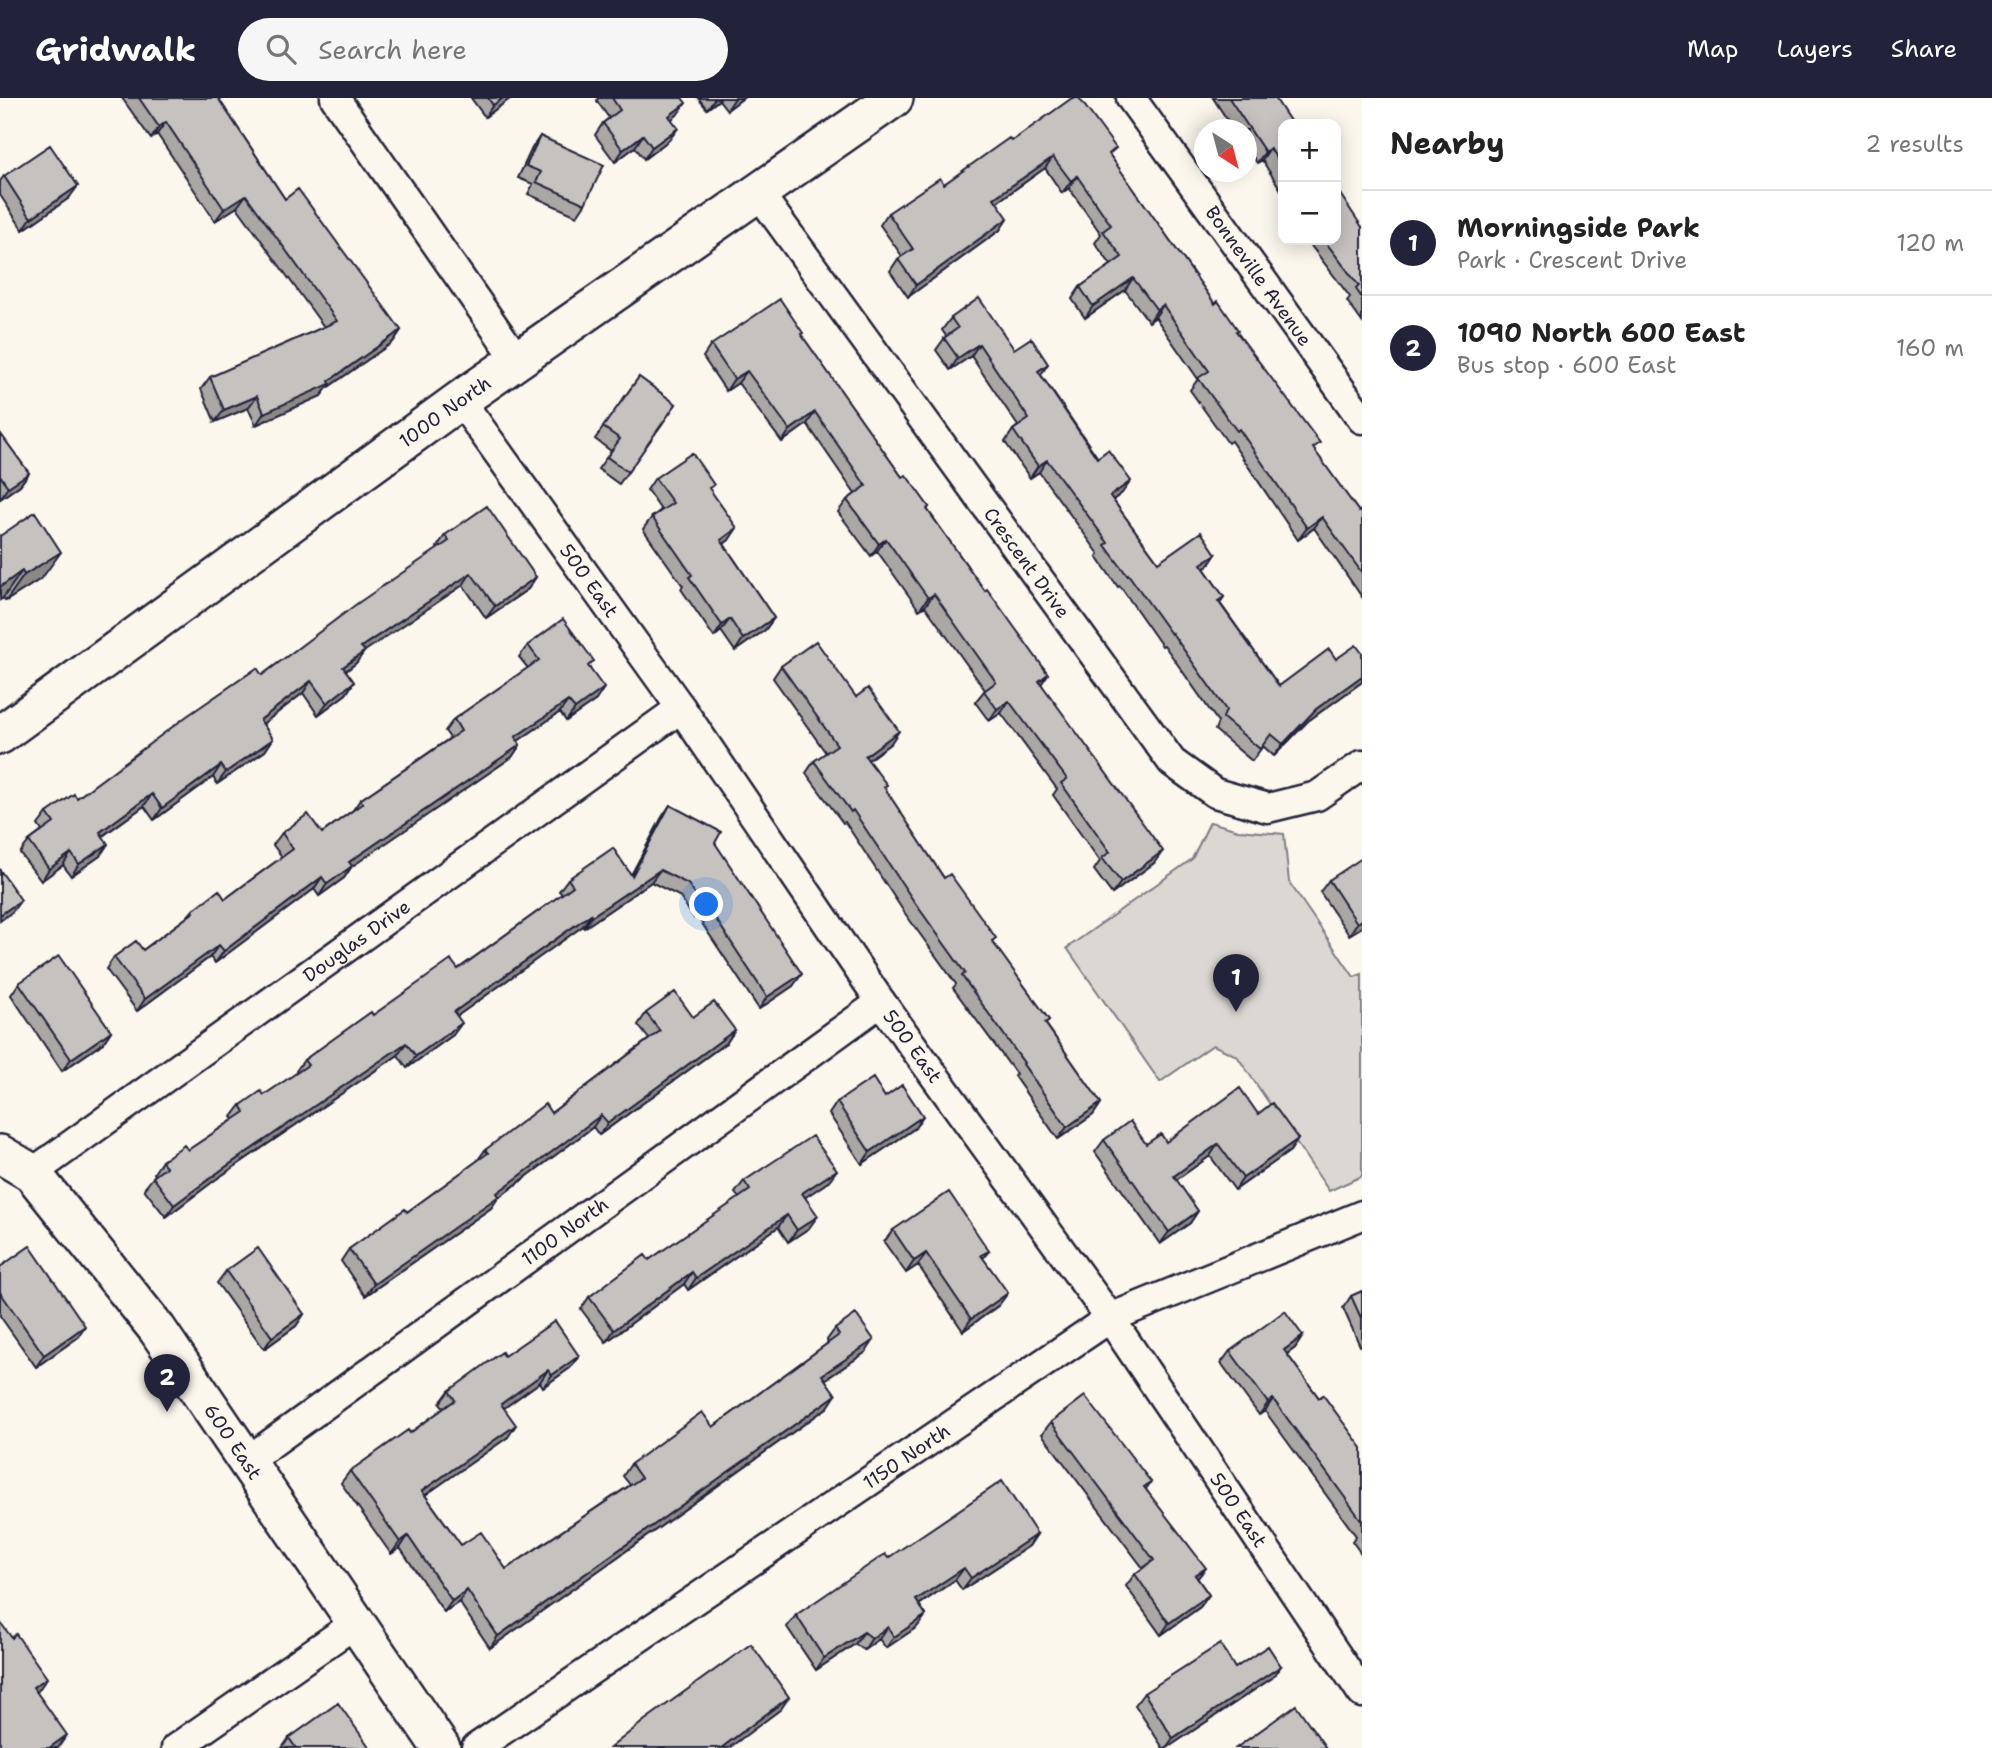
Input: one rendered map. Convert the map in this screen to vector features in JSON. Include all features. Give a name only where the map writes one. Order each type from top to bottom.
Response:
[{"type":"street","points":[[335,98],[518,361]]},
{"type":"street","name":"1000 North","points":[[0,735],[460,400],[894,98]]},
{"type":"street","name":"Bonneville Avenue","points":[[1132,98],[1362,419]]},
{"type":"street","name":"Crescent Drive","points":[[758,192],[1172,762],[1214,793],[1268,808],[1317,796],[1362,765]]},
{"type":"street","name":"500 East","points":[[460,400],[681,708],[881,1002],[1110,1318],[1362,1693]]},
{"type":"street","name":"Douglas Drive","points":[[32,1174],[681,708]]},
{"type":"street","name":"1100 North","points":[[247,1461],[881,1002]]},
{"type":"street","name":"600 East","points":[[0,1154],[32,1174],[157,1329],[441,1748]]},
{"type":"street","name":"1150 North","points":[[476,1748],[1110,1318],[1362,1215]]},
{"type":"street","points":[[176,1748],[356,1623]]},
{"type":"shaded area","points":[[1210,822],[1238,830],[1284,834],[1289,882],[1354,977],[1362,974],[1362,1176],[1329,1191],[1237,1056],[1213,1045],[1160,1082],[1067,948],[1192,859]]},
{"type":"building","points":[[139,98],[218,98],[285,199],[298,189],[401,330],[329,381],[330,384],[264,413],[257,396],[224,410],[210,377],[337,321],[246,195],[224,209],[166,122],[159,127]]},
{"type":"building","points":[[488,98],[503,98],[493,105]]},
{"type":"building","points":[[612,98],[682,98],[686,103],[669,116],[678,128],[652,147],[643,135],[623,150],[603,123],[620,110]]},
{"type":"building","points":[[1072,98],[1079,98],[1116,148],[1109,154],[1215,304],[1218,301],[1238,330],[1236,331],[1320,443],[1313,448],[1359,512],[1362,509],[1362,573],[1322,517],[1307,528],[1239,429],[1237,431],[1198,378],[1209,371],[1163,305],[1157,310],[1133,278],[1093,306],[1080,287],[1122,257],[1103,231],[1111,225],[1077,176],[1071,181],[1053,157],[994,198],[1008,218],[916,285],[898,259],[913,249],[888,213],[940,178],[944,184],[1009,138],[1012,141]]},
{"type":"building","points":[[1229,98],[1275,98],[1289,119],[1278,119],[1278,160],[1270,148],[1265,152],[1257,140],[1257,119],[1243,119]]},
{"type":"building","points":[[540,136],[604,165],[585,204],[536,182],[541,172],[526,166]]},
{"type":"building","points":[[50,145],[78,186],[31,218],[4,176]]},
{"type":"building","points":[[1341,196],[1362,227],[1362,298],[1356,289],[1359,286],[1328,245],[1341,245]]},
{"type":"building","points":[[979,298],[1014,349],[1031,338],[1048,364],[1038,371],[1097,458],[1108,450],[1131,481],[1110,496],[1158,562],[1201,532],[1216,554],[1201,564],[1224,597],[1218,601],[1279,686],[1329,649],[1336,659],[1356,645],[1362,653],[1362,676],[1316,709],[1283,744],[1271,734],[1260,749],[1223,718],[1226,710],[1105,545],[1108,543],[1047,460],[1038,466],[1013,430],[1029,419],[979,344],[958,358],[944,338],[958,328],[951,318]]},
{"type":"building","points":[[780,299],[803,333],[801,334],[902,477],[906,475],[985,591],[987,589],[1048,674],[1039,681],[1163,851],[1121,882],[1102,858],[1110,852],[1061,783],[1067,779],[1009,701],[997,709],[984,691],[996,682],[934,594],[928,598],[886,539],[879,544],[847,500],[866,486],[815,412],[790,430],[747,371],[734,379],[711,345]]},
{"type":"building","points":[[639,377],[676,404],[628,472],[607,457],[620,439],[603,427]]},
{"type":"building","points":[[0,433],[29,473],[8,487],[0,475]]},
{"type":"building","points":[[692,453],[714,485],[709,488],[737,528],[721,540],[774,618],[743,639],[730,619],[722,625],[652,517],[673,503],[655,478]]},
{"type":"building","points":[[487,506],[536,577],[495,606],[471,573],[361,647],[365,651],[343,667],[354,682],[327,703],[311,681],[260,720],[273,739],[226,772],[221,765],[162,808],[152,794],[100,832],[108,844],[79,864],[71,853],[49,869],[29,841],[54,823],[47,813],[74,794],[77,798],[257,668],[262,675],[358,603],[449,541],[445,535]]},
{"type":"building","points":[[35,512],[61,552],[24,575],[22,571],[0,587],[0,536]]},
{"type":"building","points":[[563,619],[594,661],[588,666],[604,688],[575,709],[568,701],[515,737],[520,745],[349,862],[352,866],[327,884],[322,877],[224,951],[219,945],[145,999],[114,957],[136,941],[143,950],[219,890],[225,899],[293,849],[282,833],[308,814],[322,833],[363,803],[360,800],[461,731],[454,719],[539,660],[528,645]]},
{"type":"building","points":[[816,641],[856,697],[868,688],[899,731],[865,756],[887,785],[884,787],[944,878],[950,874],[996,938],[992,941],[1049,1020],[1045,1023],[1101,1103],[1067,1127],[962,976],[965,973],[853,810],[851,812],[814,761],[837,745],[781,666]]},
{"type":"building","points":[[670,805],[721,832],[715,843],[802,974],[767,997],[706,904],[703,906],[688,884],[660,870],[592,916],[591,914],[454,1012],[462,1023],[416,1056],[406,1043],[174,1205],[153,1177],[166,1167],[162,1161],[184,1145],[188,1150],[245,1112],[241,1105],[261,1091],[264,1095],[308,1065],[304,1060],[451,960],[458,969],[573,886],[568,879],[613,848],[632,876]]},
{"type":"building","points":[[1362,858],[1362,920],[1357,923],[1329,880]]},
{"type":"building","points":[[0,870],[21,900],[0,915]]},
{"type":"building","points":[[59,956],[111,1031],[71,1059],[19,983]]},
{"type":"building","points":[[675,992],[693,1017],[714,1002],[735,1030],[608,1123],[601,1115],[497,1193],[499,1196],[374,1284],[349,1249],[405,1209],[407,1212],[488,1153],[485,1150],[545,1104],[551,1113],[660,1031],[646,1013]]},
{"type":"building","points":[[873,1078],[885,1097],[902,1085],[923,1116],[870,1152],[837,1102]]},
{"type":"building","points":[[1240,1088],[1258,1114],[1272,1103],[1298,1139],[1243,1178],[1218,1144],[1174,1176],[1198,1211],[1169,1232],[1104,1140],[1130,1121],[1146,1144],[1161,1134],[1166,1142]]},
{"type":"building","points":[[812,1136],[837,1170],[802,1193],[818,1216],[797,1230],[787,1215],[696,1278],[692,1272],[614,1330],[589,1297],[645,1255],[649,1260],[750,1190],[744,1181]]},
{"type":"building","points":[[949,1192],[989,1251],[981,1255],[1008,1293],[971,1319],[926,1253],[914,1261],[893,1230]]},
{"type":"building","points":[[30,1246],[85,1326],[44,1355],[0,1292],[0,1267]]},
{"type":"building","points":[[258,1248],[304,1314],[272,1337],[226,1271]]},
{"type":"building","points":[[1362,1291],[1362,1320],[1351,1296]]},
{"type":"building","points":[[1285,1311],[1303,1336],[1284,1350],[1319,1398],[1323,1395],[1362,1448],[1362,1521],[1273,1399],[1268,1403],[1230,1351]]},
{"type":"building","points":[[856,1314],[874,1340],[822,1375],[836,1395],[498,1636],[467,1590],[452,1601],[408,1536],[400,1542],[350,1471],[408,1430],[410,1433],[455,1400],[449,1391],[502,1352],[504,1356],[555,1321],[579,1356],[552,1375],[548,1370],[501,1404],[516,1425],[422,1491],[461,1545],[481,1532],[506,1569],[641,1478],[631,1464],[702,1412],[713,1427],[839,1335],[835,1329]]},
{"type":"building","points":[[1085,1396],[1151,1482],[1144,1487],[1206,1568],[1195,1575],[1209,1595],[1169,1623],[1135,1574],[1154,1560],[1051,1422]]},
{"type":"building","points":[[1002,1481],[1037,1534],[971,1578],[964,1568],[916,1600],[926,1615],[894,1637],[888,1627],[872,1638],[864,1632],[824,1658],[796,1615],[885,1554],[888,1558]]},
{"type":"building","points":[[0,1622],[12,1638],[16,1634],[47,1678],[33,1687],[67,1735],[49,1748],[0,1748]]},
{"type":"building","points":[[751,1644],[789,1697],[721,1748],[610,1748],[645,1720]]},
{"type":"building","points":[[1220,1644],[1235,1668],[1268,1646],[1281,1666],[1173,1738],[1144,1693]]},
{"type":"building","points":[[338,1703],[370,1748],[296,1748],[289,1738]]},
{"type":"building","points":[[1296,1705],[1326,1748],[1236,1748]]},
{"type":"place","name":"Morningside Park","points":[[1236,1012]]},
{"type":"place","name":"1090 North 600 East","points":[[167,1412]]}]
